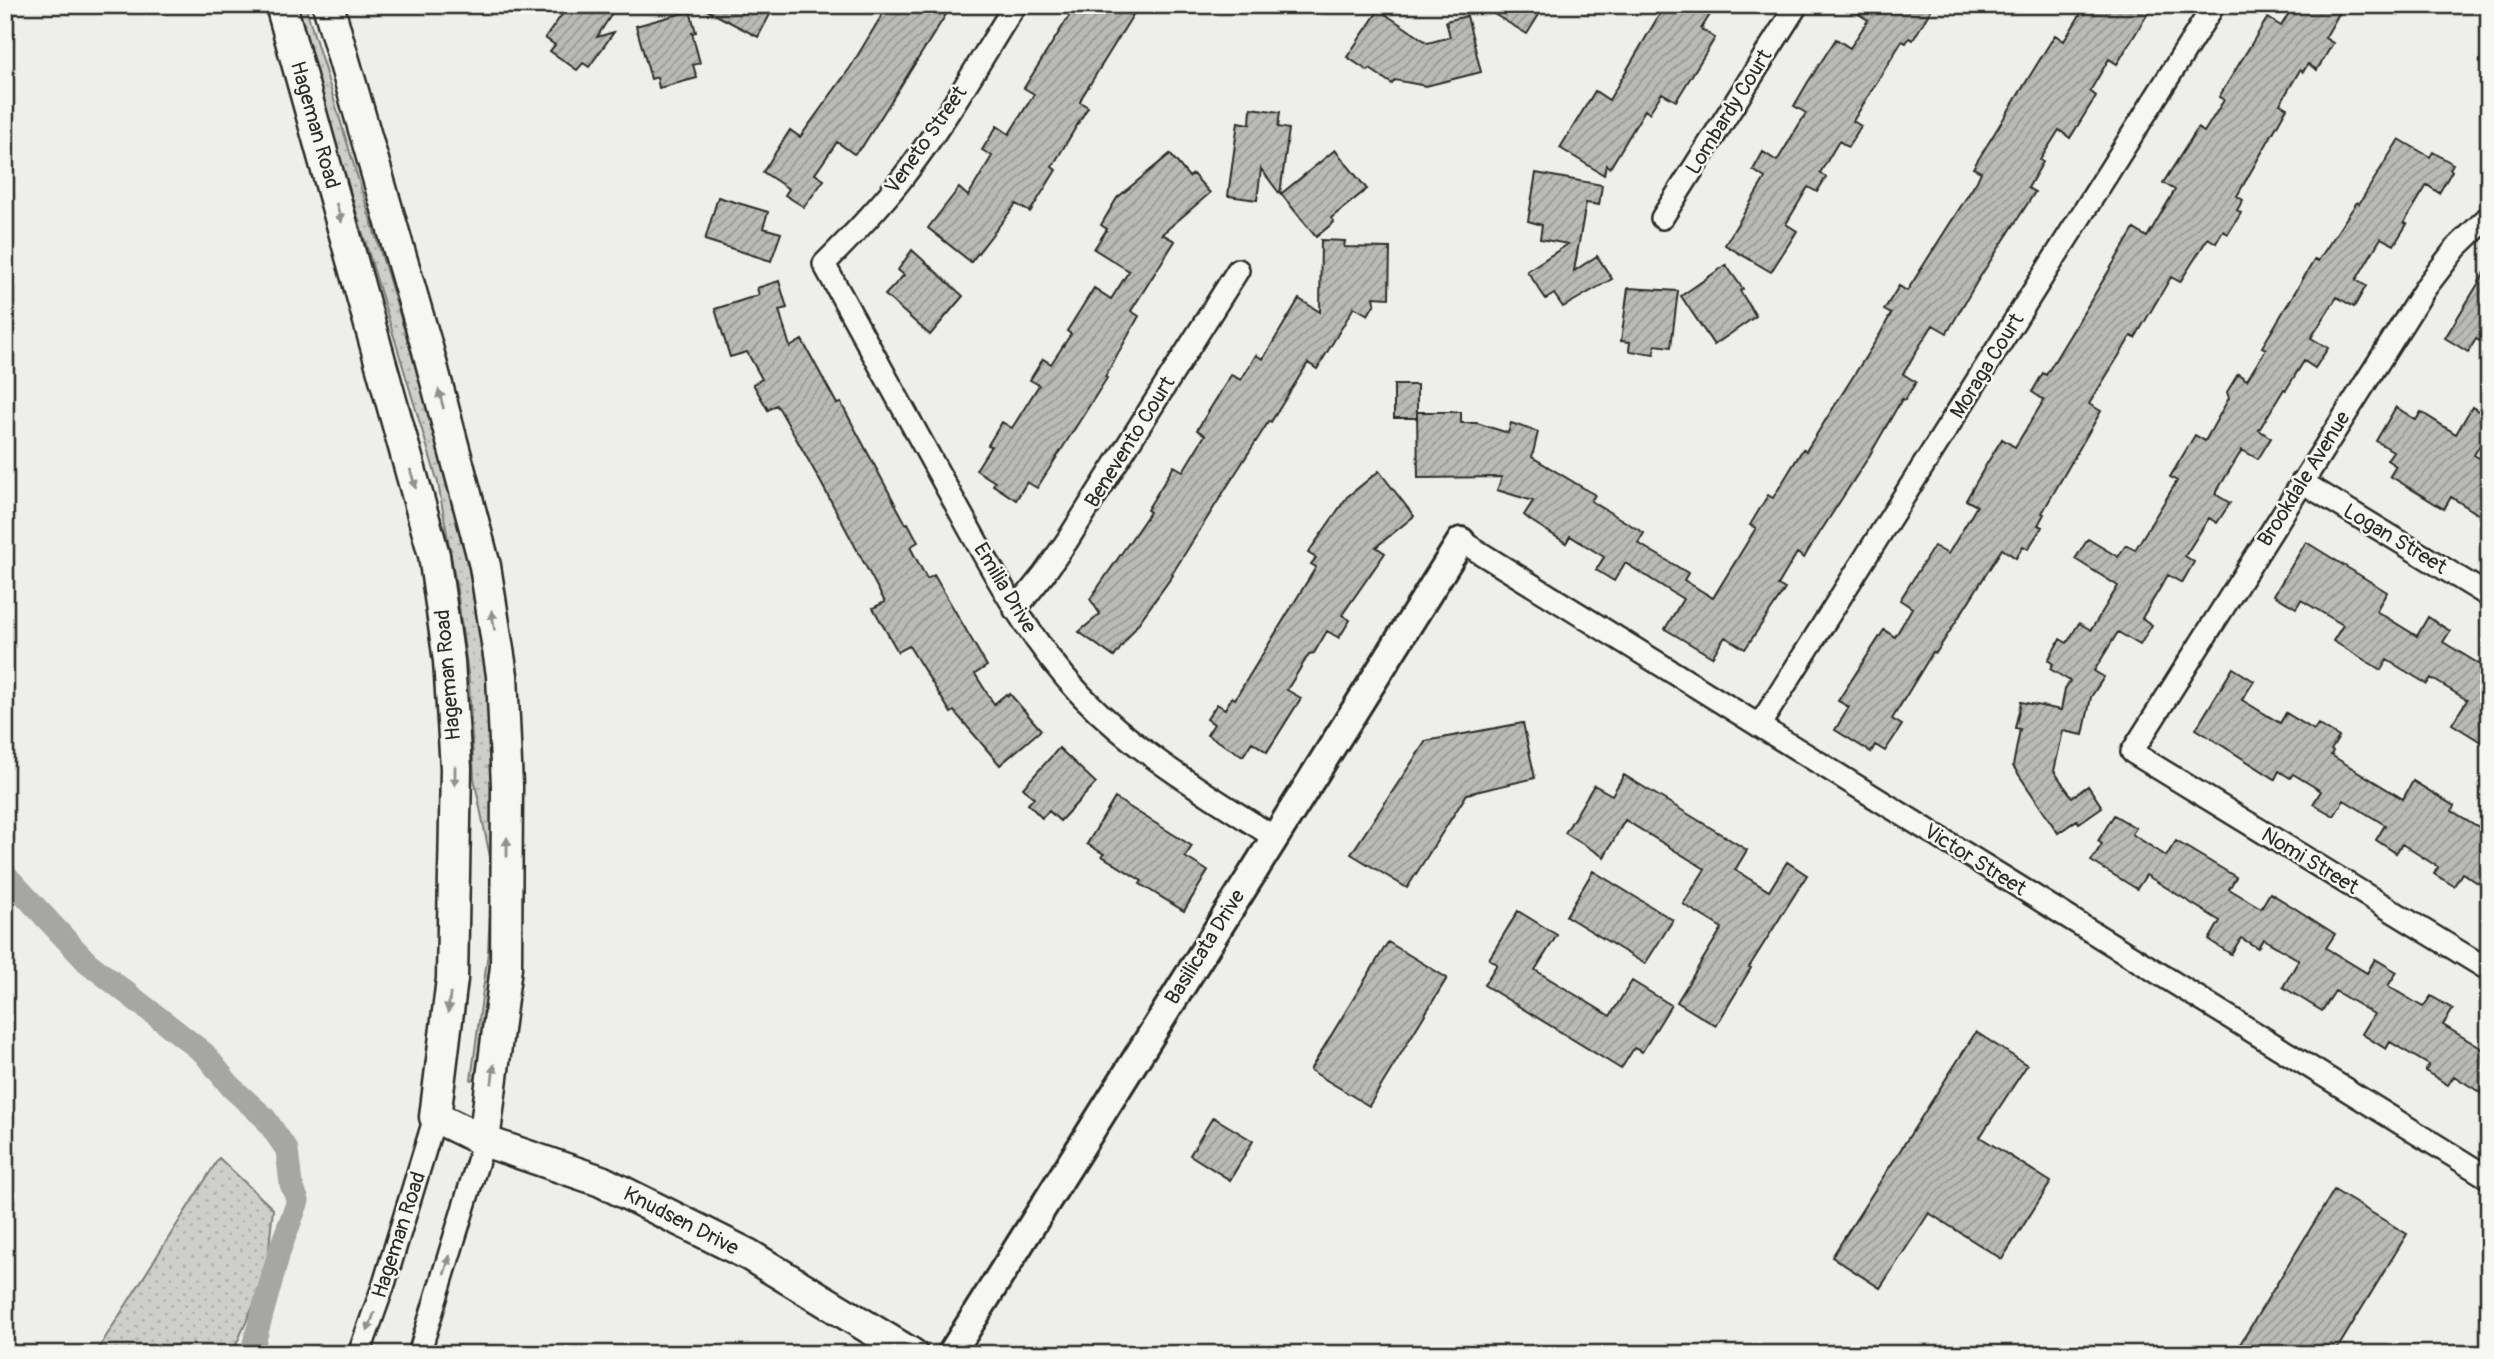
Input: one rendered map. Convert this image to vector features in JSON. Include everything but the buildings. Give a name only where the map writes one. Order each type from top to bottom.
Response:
[{"type":"main road","name":"Hageman Road","points":[[281,5],[434,555],[449,662],[456,768],[452,979],[435,1117]]},
{"type":"main road","points":[[328,5],[428,347],[485,566],[502,675],[507,786],[506,967],[484,1141]]},
{"type":"main road","name":"Knudsen Drive","points":[[435,1117],[484,1141],[601,1181],[749,1255],[912,1354]]},
{"type":"street","name":"Veneto Street","points":[[824,264],[865,223],[901,180],[935,132],[1015,5]]},
{"type":"street","name":"Lombardy Court","points":[[1662,218],[1797,5]]},
{"type":"street","name":"Moraga Court","points":[[1759,726],[2214,5]]},
{"type":"street","name":"Brookdale Avenue","points":[[2132,752],[2426,287],[2456,248],[2489,216]]},
{"type":"street","name":"Emilia Drive","points":[[824,264],[1015,610],[1043,650],[1083,696],[1126,737],[1174,773],[1274,837]]},
{"type":"street","name":"Benevento Court","points":[[1015,610],[1067,541],[1238,270]]},
{"type":"street","name":"Logan Street","points":[[2302,482],[2489,596]]},
{"type":"street","name":"Victor Street","points":[[1461,541],[2489,1178]]},
{"type":"street","name":"Basilicata Drive","points":[[951,1354],[1461,541]]},
{"type":"street","name":"Nomi Street","points":[[2132,752],[2489,970]]},
{"type":"street","name":"Hageman Road","points":[[359,1354],[384,1284],[435,1117]]},
{"type":"street","points":[[419,1354],[484,1141]]},
{"type":"shaded area","points":[[294,5],[305,5],[442,453],[479,624],[494,755],[496,869],[485,1010],[475,1079],[471,1080],[488,952],[492,867],[474,778],[469,681],[457,590],[438,483]]},
{"type":"shaded area","points":[[219,1158],[273,1209],[266,1277],[232,1354],[95,1354]]},
{"type":"waterway","points":[[5,874],[87,962],[204,1053],[232,1088],[265,1118],[287,1150],[291,1184],[298,1201],[280,1249],[251,1354]]}]
